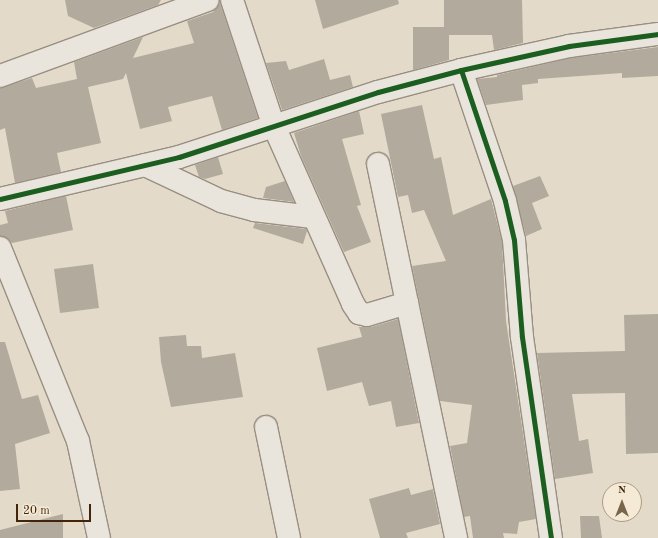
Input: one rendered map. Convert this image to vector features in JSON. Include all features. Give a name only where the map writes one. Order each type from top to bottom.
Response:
[{"type":"street","points":[[0,76],[208,0]]},
{"type":"street","points":[[232,0],[273,124],[313,216],[359,313],[367,315],[407,302]]},
{"type":"street","points":[[0,199],[179,157],[273,124],[378,92],[461,70],[569,46],[658,34]]},
{"type":"street","points":[[461,70],[505,201],[514,240],[522,337],[551,538]]},
{"type":"street","points":[[378,164],[456,538]]},
{"type":"street","points":[[145,165],[221,201],[254,210],[313,216]]},
{"type":"street","points":[[0,248],[78,441],[100,538]]},
{"type":"street","points":[[266,427],[289,538]]},
{"type":"building","points":[[65,0],[161,0],[158,5],[94,28],[68,16]]},
{"type":"building","points":[[315,0],[398,0],[399,4],[323,29]]},
{"type":"building","points":[[444,0],[522,0],[523,43],[494,50],[492,35],[449,35],[449,60],[413,70],[413,27],[444,27]]},
{"type":"building","points":[[220,3],[258,118],[222,130],[212,96],[168,107],[172,121],[140,129],[126,73],[123,79],[88,87],[101,143],[57,153],[61,172],[15,183],[5,128],[0,130],[0,88],[32,78],[36,88],[77,79],[74,62],[143,37],[133,58],[194,43],[187,21],[213,12]]},
{"type":"building","points":[[658,47],[658,76],[622,78],[622,73],[538,79],[538,83],[522,85],[523,100],[486,105],[477,79],[497,77],[497,75],[571,58]]},
{"type":"building","points":[[324,59],[330,80],[350,75],[353,87],[282,110],[266,63],[286,61],[289,70]]},
{"type":"building","points":[[422,105],[434,159],[441,157],[453,215],[491,199],[502,242],[506,321],[536,519],[519,522],[517,534],[503,533],[504,538],[473,538],[470,516],[464,517],[450,446],[467,443],[472,405],[440,401],[412,266],[446,261],[424,210],[412,213],[408,195],[398,197],[381,114]]},
{"type":"building","points":[[359,111],[364,134],[342,139],[361,205],[357,206],[371,242],[344,252],[301,156],[294,133]]},
{"type":"building","points":[[218,157],[223,174],[205,179],[199,177],[195,165]]},
{"type":"building","points":[[540,176],[549,196],[532,203],[542,229],[526,236],[513,186]]},
{"type":"building","points":[[285,181],[294,202],[263,198],[266,187]]},
{"type":"building","points":[[66,196],[73,230],[12,243],[7,238],[0,236],[0,225],[8,223],[5,211]]},
{"type":"building","points":[[255,223],[306,229],[307,231],[303,244],[253,228]]},
{"type":"building","points":[[93,264],[99,308],[60,313],[54,269]]},
{"type":"building","points":[[658,314],[658,453],[626,454],[625,393],[572,394],[579,441],[588,439],[593,473],[555,479],[537,353],[625,351],[624,315]]},
{"type":"building","points":[[398,319],[419,423],[396,427],[391,401],[369,406],[362,382],[327,391],[317,348],[362,337],[359,327],[371,327]]},
{"type":"building","points":[[186,335],[187,346],[201,346],[202,358],[235,353],[243,397],[171,407],[161,362],[159,337]]},
{"type":"building","points":[[0,342],[5,342],[22,399],[38,395],[50,433],[15,444],[20,489],[0,491]]},
{"type":"building","points":[[409,488],[411,495],[433,489],[440,524],[406,533],[408,538],[380,538],[369,499]]},
{"type":"building","points":[[63,514],[63,538],[0,538],[0,530]]},
{"type":"building","points":[[580,516],[599,516],[602,538],[581,538]]},
{"type":"cycle path","points":[[0,199],[179,157],[378,92],[461,70],[569,46],[658,34]]},
{"type":"cycle path","points":[[461,70],[505,201],[514,240],[522,337],[551,538]]}]
